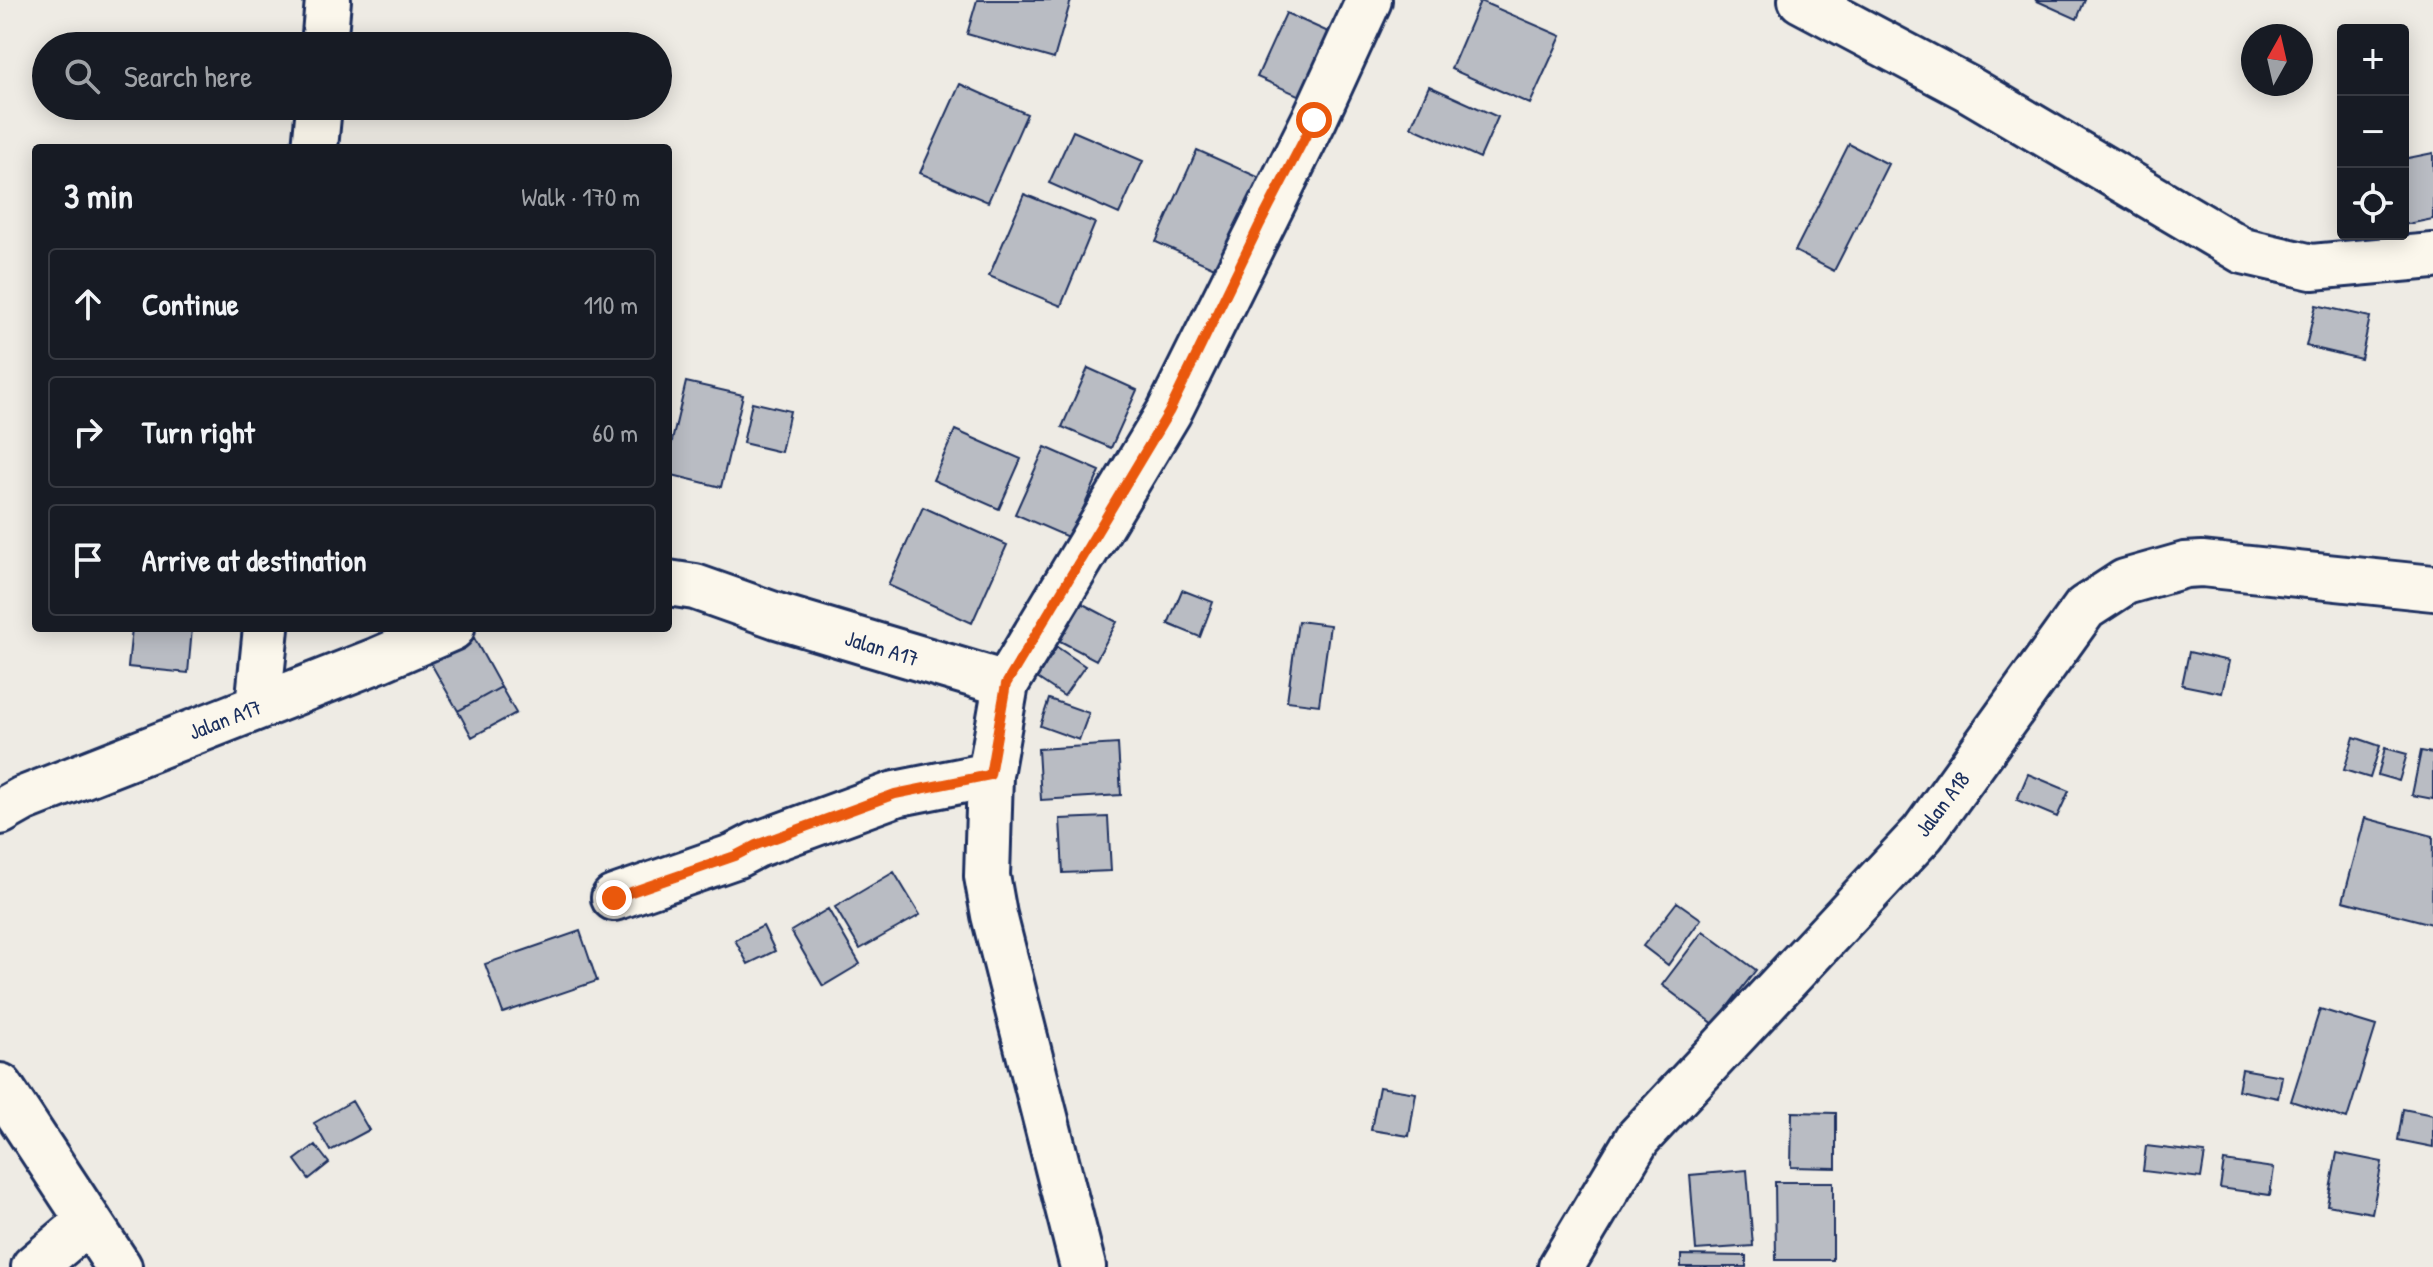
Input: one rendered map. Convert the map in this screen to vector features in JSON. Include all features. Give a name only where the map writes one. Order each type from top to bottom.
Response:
[{"type":"street","points":[[325,32],[328,0]]},
{"type":"street","points":[[1083,1267],[994,915],[987,876],[990,775],[1006,684],[1169,412],[1314,120],[1369,0]]},
{"type":"street","points":[[1801,0],[1967,88],[2243,251],[2312,267],[2433,256]]},
{"type":"street","points":[[315,144],[318,120]]},
{"type":"street","name":"Jalan A18","points":[[1561,1267],[1638,1138],[1923,833],[2085,608],[2125,582],[2185,565],[2202,564],[2433,588]]},
{"type":"street","name":"Jalan A17","points":[[672,584],[695,587],[777,616],[1006,684]]},
{"type":"street","points":[[258,707],[266,632]]},
{"type":"street","name":"Jalan A17","points":[[0,812],[23,799],[442,632]]},
{"type":"street","points":[[614,898],[735,856],[756,845],[895,794],[990,775]]},
{"type":"street","points":[[0,1086],[119,1267]]},
{"type":"street","points":[[34,1267],[89,1221]]},
{"type":"building","points":[[977,0],[1071,0],[1054,59],[967,34]]},
{"type":"building","points":[[2035,0],[2085,0],[2077,19]]},
{"type":"building","points":[[1480,1],[1561,36],[1530,104],[1451,69]]},
{"type":"building","points":[[1286,13],[1335,35],[1307,99],[1257,77]]},
{"type":"building","points":[[960,84],[1027,114],[988,202],[920,173]]},
{"type":"building","points":[[1429,86],[1498,117],[1480,158],[1411,127]]},
{"type":"building","points":[[1073,131],[1143,161],[1119,214],[1049,183]]},
{"type":"building","points":[[1849,144],[1888,164],[1834,271],[1795,251]]},
{"type":"building","points":[[1197,150],[1269,182],[1228,274],[1156,242]]},
{"type":"building","points":[[2433,153],[2433,219],[2409,224],[2409,168],[2409,158]]},
{"type":"building","points":[[1024,194],[1095,223],[1061,306],[989,276]]},
{"type":"building","points":[[2316,305],[2370,317],[2361,359],[2306,346]]},
{"type":"building","points":[[1088,368],[1137,390],[1111,448],[1062,427]]},
{"type":"building","points":[[686,382],[743,395],[721,487],[672,475],[672,441]]},
{"type":"building","points":[[752,402],[790,411],[781,452],[743,443]]},
{"type":"building","points":[[955,430],[1021,459],[999,509],[933,480]]},
{"type":"building","points":[[1045,447],[1100,471],[1070,538],[1015,514]]},
{"type":"building","points":[[923,507],[1007,545],[972,623],[888,585]]},
{"type":"building","points":[[1182,590],[1213,602],[1200,637],[1168,624]]},
{"type":"building","points":[[1081,603],[1117,622],[1096,660],[1060,641]]},
{"type":"building","points":[[1298,621],[1330,625],[1319,705],[1287,701]]},
{"type":"building","points":[[132,632],[192,632],[188,673],[128,667]]},
{"type":"building","points":[[474,638],[501,687],[458,711],[430,662]]},
{"type":"building","points":[[1057,647],[1085,666],[1064,696],[1037,678]]},
{"type":"building","points":[[2189,652],[2229,661],[2222,693],[2182,685]]},
{"type":"building","points":[[501,687],[516,713],[472,737],[458,711]]},
{"type":"building","points":[[1049,699],[1089,713],[1079,740],[1040,726]]},
{"type":"building","points":[[2354,737],[2380,746],[2370,778],[2344,770]]},
{"type":"building","points":[[1118,744],[1121,795],[1041,800],[1038,749]]},
{"type":"building","points":[[2385,748],[2407,754],[2399,781],[2378,775]]},
{"type":"building","points":[[2421,751],[2433,753],[2433,799],[2412,795]]},
{"type":"building","points":[[2028,774],[2069,791],[2057,817],[2017,800]]},
{"type":"building","points":[[1108,817],[1111,871],[1063,873],[1060,819]]},
{"type":"building","points":[[2365,818],[2433,836],[2432,924],[2343,901]]},
{"type":"building","points":[[894,872],[920,915],[860,949],[835,907]]},
{"type":"building","points":[[1677,902],[1701,919],[1668,965],[1643,946]]},
{"type":"building","points":[[828,909],[860,964],[823,986],[791,931]]},
{"type":"building","points":[[763,926],[775,951],[748,964],[735,940]]},
{"type":"building","points":[[580,931],[597,981],[503,1013],[485,964]]},
{"type":"building","points":[[1703,931],[1756,970],[1714,1024],[1662,985]]},
{"type":"building","points":[[2320,1009],[2376,1026],[2347,1119],[2291,1101]]},
{"type":"building","points":[[2242,1069],[2282,1076],[2278,1098],[2238,1090]]},
{"type":"building","points":[[1379,1087],[1416,1093],[1409,1136],[1371,1130]]},
{"type":"building","points":[[352,1101],[369,1130],[330,1151],[314,1123]]},
{"type":"building","points":[[2403,1109],[2433,1115],[2433,1147],[2398,1140]]},
{"type":"building","points":[[1792,1112],[1836,1113],[1836,1168],[1791,1167]]},
{"type":"building","points":[[315,1145],[329,1163],[309,1179],[295,1160]]},
{"type":"building","points":[[2146,1146],[2205,1153],[2201,1178],[2143,1171]]},
{"type":"building","points":[[2337,1153],[2382,1162],[2372,1213],[2327,1205]]},
{"type":"building","points":[[2224,1161],[2274,1168],[2270,1195],[2220,1188]]},
{"type":"building","points":[[1747,1170],[1753,1246],[1696,1250],[1690,1175]]},
{"type":"building","points":[[1775,1182],[1833,1182],[1833,1260],[1776,1260]]},
{"type":"building","points":[[1681,1255],[1746,1256],[1746,1267],[1681,1267]]},
{"type":"route","points":[[614,898],[735,856],[756,845],[895,794],[990,775],[1006,684],[1169,412],[1314,120]]}]
